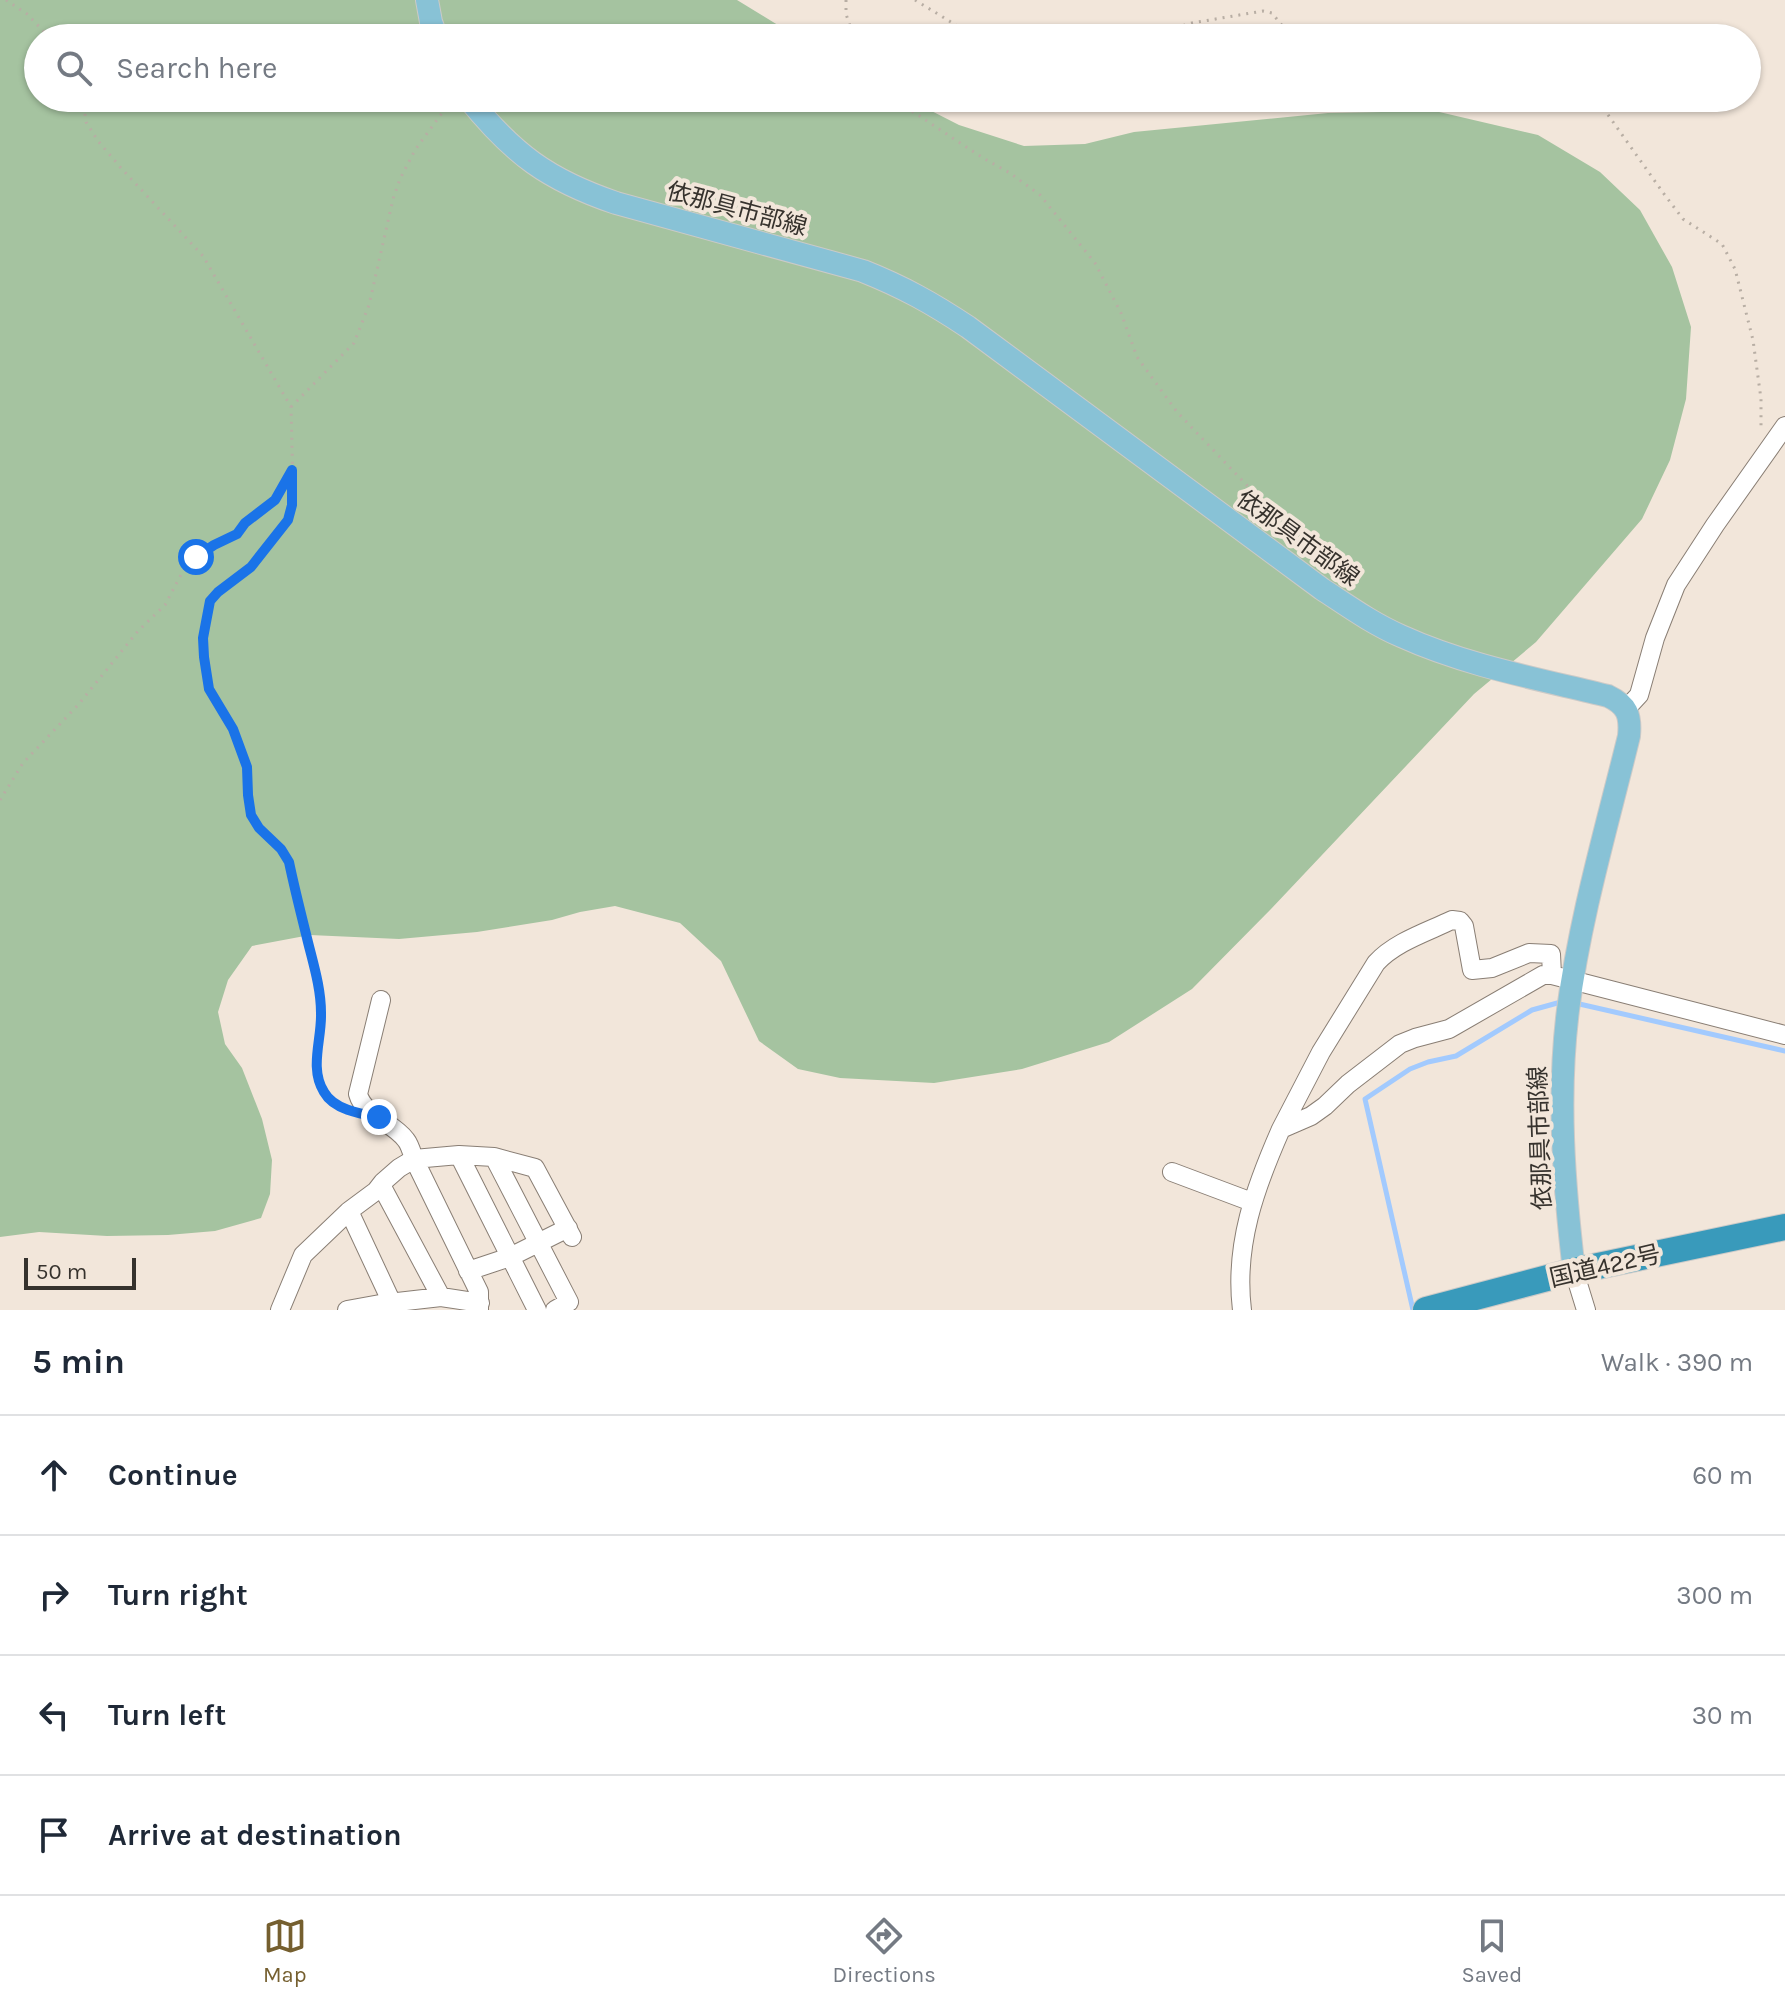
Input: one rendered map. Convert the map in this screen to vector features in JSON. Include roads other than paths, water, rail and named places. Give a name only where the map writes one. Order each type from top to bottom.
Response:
[{"type":"highway","name":"国道422号","points":[[1426,1310],[1574,1271],[1785,1227]]},
{"type":"main road","points":[[427,0],[432,24]]},
{"type":"main road","name":"依那具市部線","points":[[479,112],[519,153],[583,192],[863,271],[931,302],[1281,559],[1359,613],[1399,635],[1474,663],[1618,700],[1626,709],[1630,721],[1629,736],[1580,937],[1562,978],[1568,1011],[1562,1102],[1574,1271]]},
{"type":"street","points":[[1626,709],[1639,695],[1655,638],[1676,585],[1785,426]]},
{"type":"street","points":[[1242,1310],[1240,1266],[1244,1234],[1252,1202],[1281,1129],[1321,1052],[1384,954],[1452,920],[1460,921],[1464,926],[1472,970],[1492,968],[1529,953],[1551,954],[1562,978]]},
{"type":"street","points":[[1281,1129],[1318,1111],[1400,1044],[1449,1029],[1543,975],[1785,1035]]},
{"type":"street","points":[[347,1310],[443,1302],[479,1306],[479,1292],[406,1140],[361,1104],[358,1094],[381,1000]]},
{"type":"street","points":[[459,1155],[537,1310]]},
{"type":"street","points":[[280,1310],[303,1255],[349,1211],[414,1159],[459,1155],[494,1157],[535,1168],[570,1233],[468,1271]]},
{"type":"street","points":[[494,1157],[569,1302],[555,1310]]},
{"type":"street","points":[[1172,1172],[1252,1202]]},
{"type":"street","points":[[381,1185],[443,1302]]},
{"type":"street","points":[[349,1211],[384,1306]]},
{"type":"street","points":[[1574,1271],[1586,1310]]},
{"type":"waterway","points":[[1413,1310],[1365,1099],[1410,1069],[1456,1056],[1532,1010],[1561,1002]]},
{"type":"waterway","points":[[1575,1003],[1785,1051]]}]
